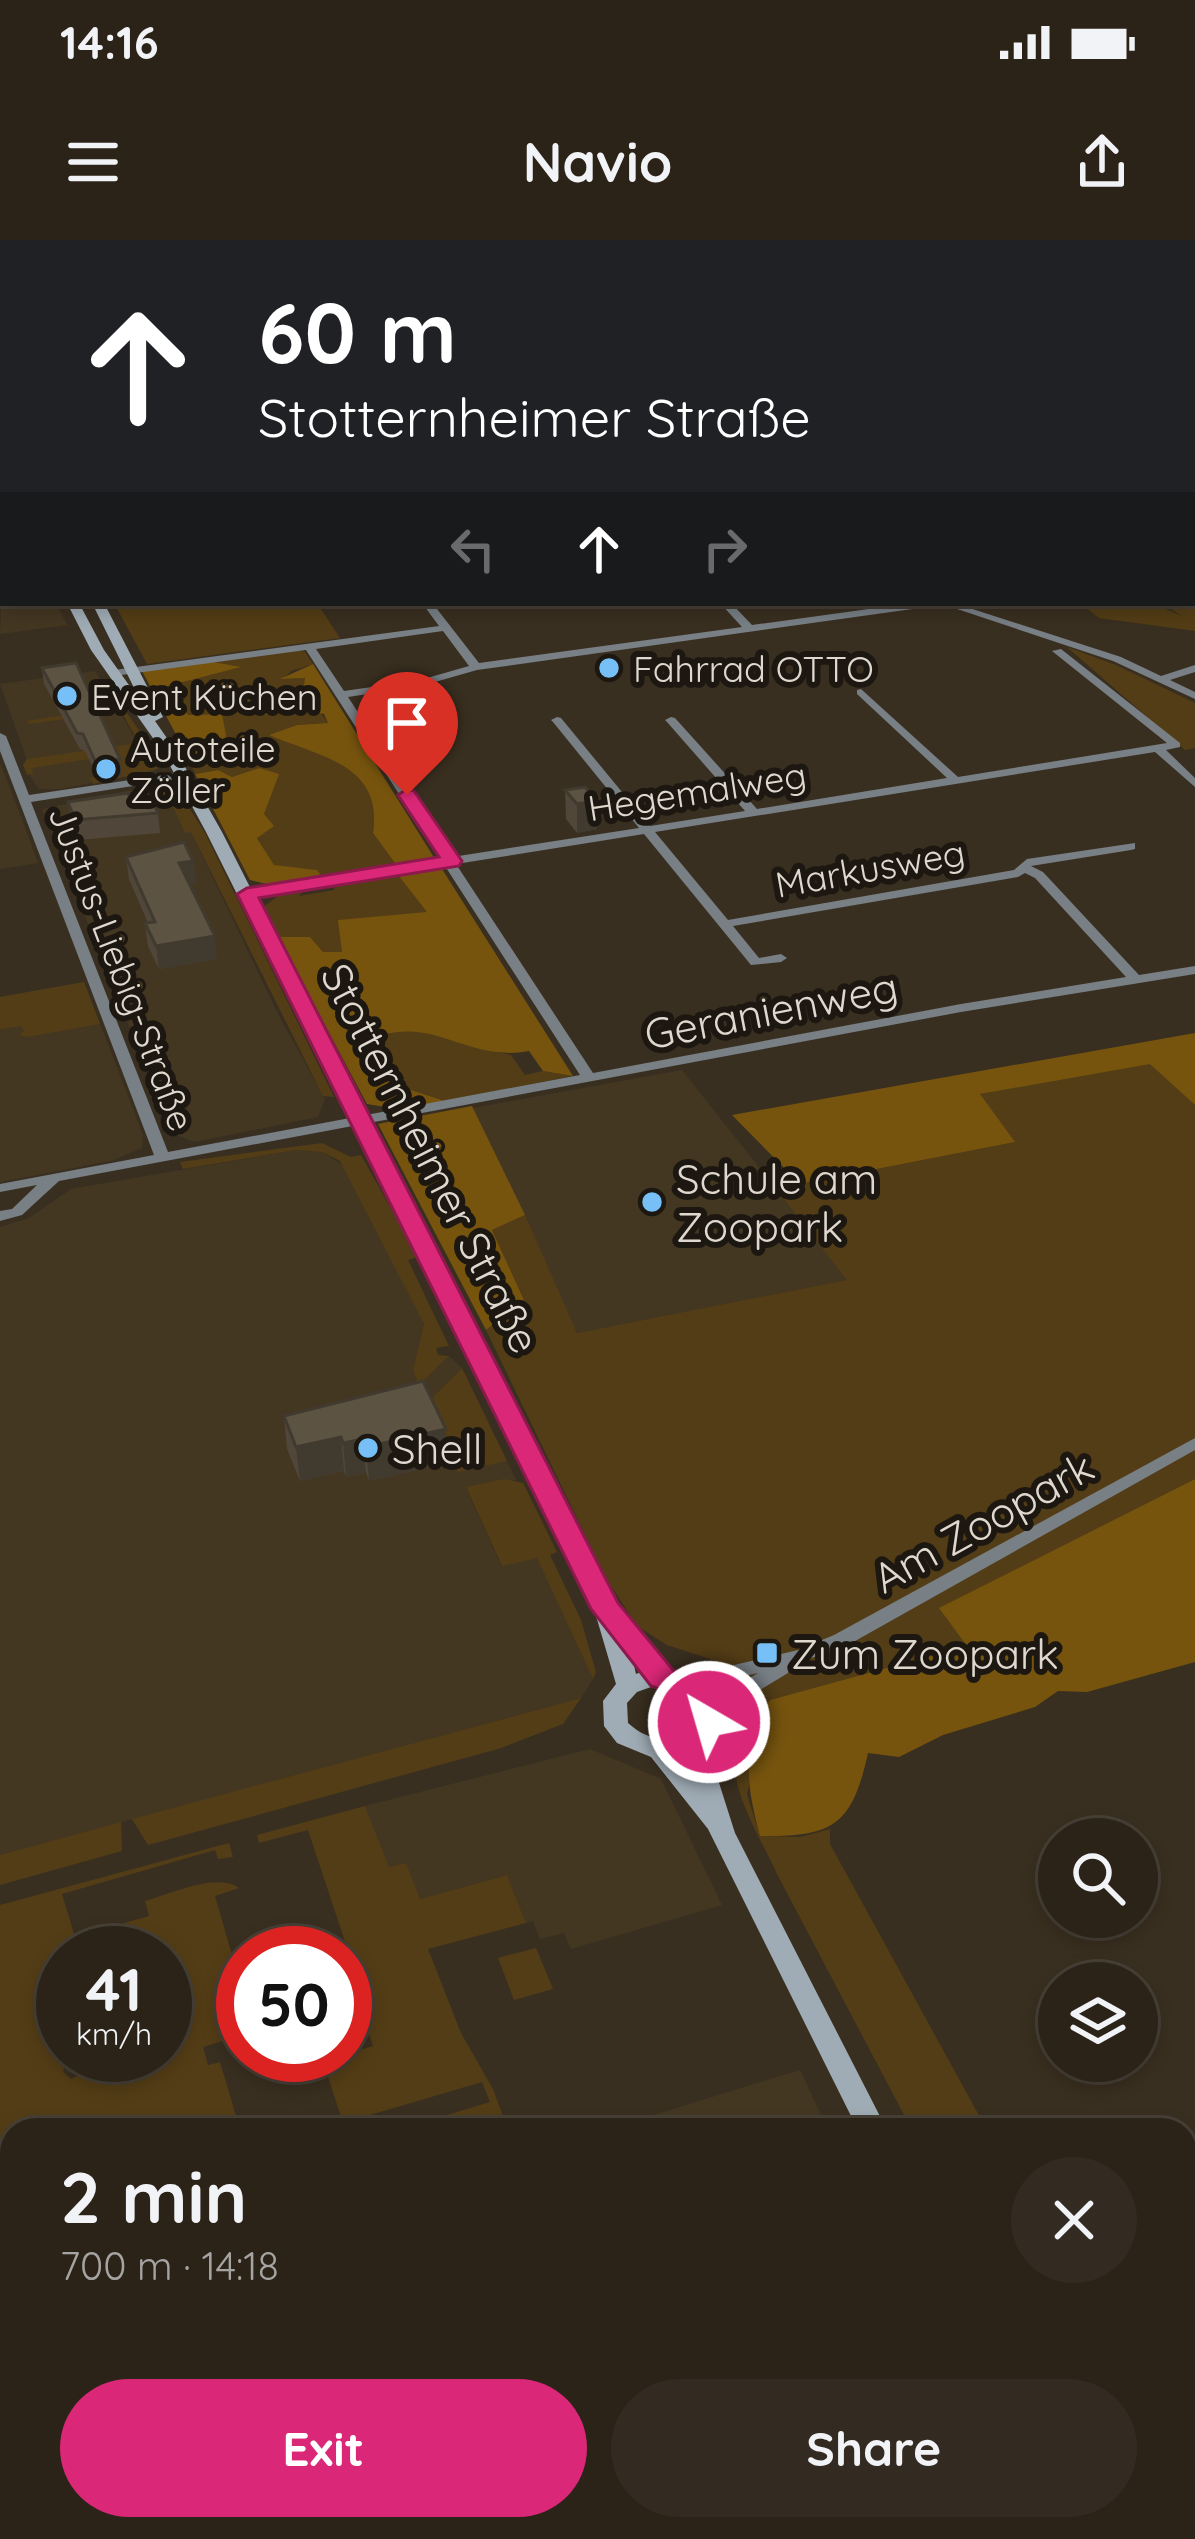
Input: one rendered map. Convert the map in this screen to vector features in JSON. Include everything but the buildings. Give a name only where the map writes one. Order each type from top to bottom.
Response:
[{"type":"main road","name":"Stotternheimer Straße","points":[[75,606],[184,776],[247,894],[606,1609]]},
{"type":"main road","name":"Stotternheimer Straße","points":[[100,606],[169,751]]},
{"type":"main road","points":[[606,1609],[674,1680],[698,1690],[710,1711],[703,1732],[693,1741],[659,1749],[632,1742],[616,1726],[615,1701],[628,1686],[674,1680]]},
{"type":"main road","points":[[606,1609],[628,1686]]},
{"type":"main road","points":[[693,1741],[722,1834]]},
{"type":"main road","points":[[659,1749],[722,1834],[868,2118]]},
{"type":"street","points":[[429,606],[476,667]]},
{"type":"street","points":[[727,606],[750,629]]},
{"type":"street","points":[[341,695],[421,683],[476,667],[894,606]]},
{"type":"street","points":[[953,606],[1085,648],[1195,696]]},
{"type":"street","points":[[114,673],[445,628]]},
{"type":"street","points":[[309,646],[590,1078]]},
{"type":"street","points":[[1057,651],[1176,745],[1156,748]]},
{"type":"street","points":[[1162,679],[1195,668]]},
{"type":"street","points":[[861,692],[955,780]]},
{"type":"street","points":[[557,720],[756,962],[781,958]]},
{"type":"street","points":[[671,720],[754,813]]},
{"type":"street","name":"Justus-Liebig-Straße","points":[[0,736],[163,1158]]},
{"type":"street","points":[[1156,748],[1195,784]]},
{"type":"street","name":"Hegemalweg","points":[[247,894],[1156,748]]},
{"type":"street","name":"Justus-Liebig-Straße","points":[[26,799],[184,776]]},
{"type":"street","name":"Markusweg","points":[[724,924],[1018,873],[1027,863],[1131,846]]},
{"type":"street","points":[[1024,868],[1039,875],[1135,979]]},
{"type":"street","name":"Geranienweg","points":[[361,1122],[1195,970]]},
{"type":"street","name":"Justus-Liebig-Straße","points":[[0,1188],[361,1122]]},
{"type":"street","name":"Justus-Liebig-Straße","points":[[0,1216],[17,1212],[55,1178]]},
{"type":"street","name":"Am Zoopark","points":[[710,1711],[802,1656],[874,1625],[1195,1443]]},
{"type":"street","name":"Am Zoopark","points":[[674,1680],[802,1656]]},
{"type":"shaded area","points":[[1,606],[58,606],[67,625],[0,634]]},
{"type":"shaded area","points":[[116,606],[319,606],[340,638],[147,664]]},
{"type":"shaded area","points":[[1084,606],[1158,606],[1182,616],[1166,606],[1195,606],[1195,631],[1099,618]]},
{"type":"shaded area","points":[[1067,647],[1195,703],[1195,748],[1185,750]]},
{"type":"shaded area","points":[[305,652],[313,664],[283,679],[305,678],[304,690],[328,723],[297,725],[271,735],[328,758],[359,778],[374,810],[373,833],[397,866],[323,878],[316,870],[274,866],[257,837],[264,814],[259,768],[232,777],[217,770],[195,774],[187,755],[228,746],[221,714],[188,715],[171,684],[237,668],[213,662]]},
{"type":"shaded area","points":[[213,662],[241,667],[171,685],[188,715],[222,714],[228,746],[187,755],[142,671]]},
{"type":"shaded area","points":[[313,664],[435,859],[397,866],[373,833],[374,810],[358,778],[327,758],[269,735],[297,725],[328,723],[324,714],[293,708],[287,695],[303,690],[305,678],[280,679]]},
{"type":"shaded area","points":[[95,671],[155,771],[39,789],[23,765],[27,760],[0,684]]},
{"type":"shaded area","points":[[103,679],[141,733],[158,769],[93,784],[90,777],[122,776],[89,759],[32,768],[33,774],[27,775],[23,765],[27,759],[139,743],[121,711],[27,721],[114,707],[95,682]]},
{"type":"shaded area","points":[[0,763],[22,819],[38,863],[0,869]]},
{"type":"shaded area","points":[[259,768],[279,774],[264,814],[274,826],[257,838],[274,865],[317,870],[323,878],[275,886],[250,880],[195,774],[218,770],[232,777]]},
{"type":"shaded area","points":[[159,788],[181,795],[205,833],[334,1097],[323,1096],[191,832],[185,833],[171,802],[141,801],[137,792],[123,792]]},
{"type":"shaded area","points":[[123,792],[171,801],[185,832],[191,832],[278,1014],[325,1099],[318,1117],[194,1142],[172,1133],[42,809]]},
{"type":"shaded area","points":[[442,869],[573,1076],[543,1071],[529,1051],[483,1050],[424,1033],[403,1032],[354,1048],[368,1076],[445,1101],[397,1109],[367,1104],[278,937],[310,937],[323,952],[342,952],[338,920],[427,912],[398,875]]},
{"type":"shaded area","points":[[398,875],[428,912],[339,920],[342,952],[323,952],[310,937],[278,937],[262,908],[282,893],[305,889],[299,896]]},
{"type":"shaded area","points":[[84,982],[143,1135],[142,1148],[111,1161],[0,1182],[0,997]]},
{"type":"shaded area","points":[[84,982],[100,1024],[27,1037],[19,1035],[24,1031],[21,1026],[0,1029],[0,997]]},
{"type":"shaded area","points":[[401,1029],[511,1055],[525,1075],[543,1071],[573,1076],[445,1101],[368,1076],[354,1048]]},
{"type":"shaded area","points":[[1195,1033],[1195,1105],[1150,1064],[980,1094],[1015,1142],[800,1184],[732,1115]]},
{"type":"shaded area","points":[[1150,1063],[1195,1105],[1195,1479],[940,1608],[968,1646],[770,1700],[747,1794],[760,1836],[801,1837],[830,1829],[830,1844],[980,2118],[906,2118],[777,1874],[741,1796],[735,1748],[749,1693],[716,1661],[667,1645],[637,1626],[606,1578],[486,1330],[524,1300],[492,1230],[525,1215],[577,1333],[847,1280],[776,1189],[1014,1142],[979,1094]]},
{"type":"shaded area","name":"Schule am Zoopark","points":[[682,1070],[848,1280],[577,1333],[473,1108]]},
{"type":"shaded area","points":[[472,1106],[525,1215],[492,1230],[524,1300],[486,1330],[378,1124]]},
{"type":"shaded area","points":[[322,1143],[351,1157],[361,1155],[418,1257],[408,1260],[449,1346],[436,1348],[438,1355],[449,1356],[419,1385],[413,1370],[424,1324],[340,1161],[322,1152],[296,1150],[183,1169],[180,1162]]},
{"type":"shaded area","points":[[296,1150],[322,1152],[346,1167],[424,1324],[413,1370],[420,1384],[449,1356],[462,1368],[427,1403],[458,1471],[507,1461],[516,1480],[466,1488],[501,1565],[537,1557],[593,1679],[581,1698],[0,1855],[0,1227],[29,1218],[71,1189]]},
{"type":"shaded area","points":[[462,1368],[507,1461],[458,1472],[427,1403]]},
{"type":"shaded area","points":[[504,1479],[523,1483],[557,1552],[550,1555],[581,1620],[596,1672],[593,1679],[537,1558],[502,1566],[466,1487]]},
{"type":"shaded area","points":[[1195,1479],[1195,1662],[1087,1692],[1058,1691],[1035,1707],[943,1735],[899,1757],[868,1753],[855,1796],[836,1822],[806,1834],[760,1836],[752,1799],[750,1750],[770,1700],[967,1646],[939,1608]]},
{"type":"shaded area","points":[[581,1698],[563,1724],[498,1749],[148,1845],[132,1819]]},
{"type":"shaded area","points":[[590,1749],[661,1779],[722,1905],[571,1949],[564,1933],[540,1939],[533,1921],[526,1923],[507,1875],[420,1899],[406,1864],[389,1868],[365,1806]]},
{"type":"shaded area","points":[[365,1806],[389,1867],[406,1863],[420,1899],[507,1875],[526,1923],[428,1949],[461,2033],[504,2118],[437,2118],[490,2102],[482,2082],[360,2118],[341,2118],[330,2082],[372,2082],[372,1926],[340,1926],[308,1830],[259,1843],[257,1835]]},
{"type":"shaded area","points":[[121,1822],[122,1851],[0,1885],[0,1855]]},
{"type":"shaded area","points":[[229,1843],[233,1857],[218,1859],[215,1850],[62,1894],[72,1926],[36,1926],[36,2082],[192,2082],[192,1926],[114,1926],[149,1916],[145,1901],[180,1890],[218,1882],[239,1888],[215,1896],[224,1926],[216,1926],[216,2043],[203,2047],[208,2065],[216,2063],[216,2082],[226,2082],[236,2116],[0,2118],[0,1905]]},
{"type":"shaded area","points":[[536,1948],[553,1989],[514,2000],[498,1958]]},
{"type":"shaded area","points":[[800,2070],[822,2118],[644,2118]]},
{"type":"place","name":"Fahrrad OTTO","points":[[609,668]]},
{"type":"place","name":"Event Küchen","points":[[67,696]]},
{"type":"place","name":"Autoteile Zöller","points":[[106,769]]},
{"type":"place","name":"Schule am Zoopark","points":[[652,1202]]},
{"type":"place","name":"Shell","points":[[368,1448]]},
{"type":"place","name":"Zum Zoopark","points":[[767,1653]]},
{"type":"route","points":[[407,795],[452,861],[247,894],[606,1609],[662,1678],[698,1690],[710,1711],[709,1722]]}]
